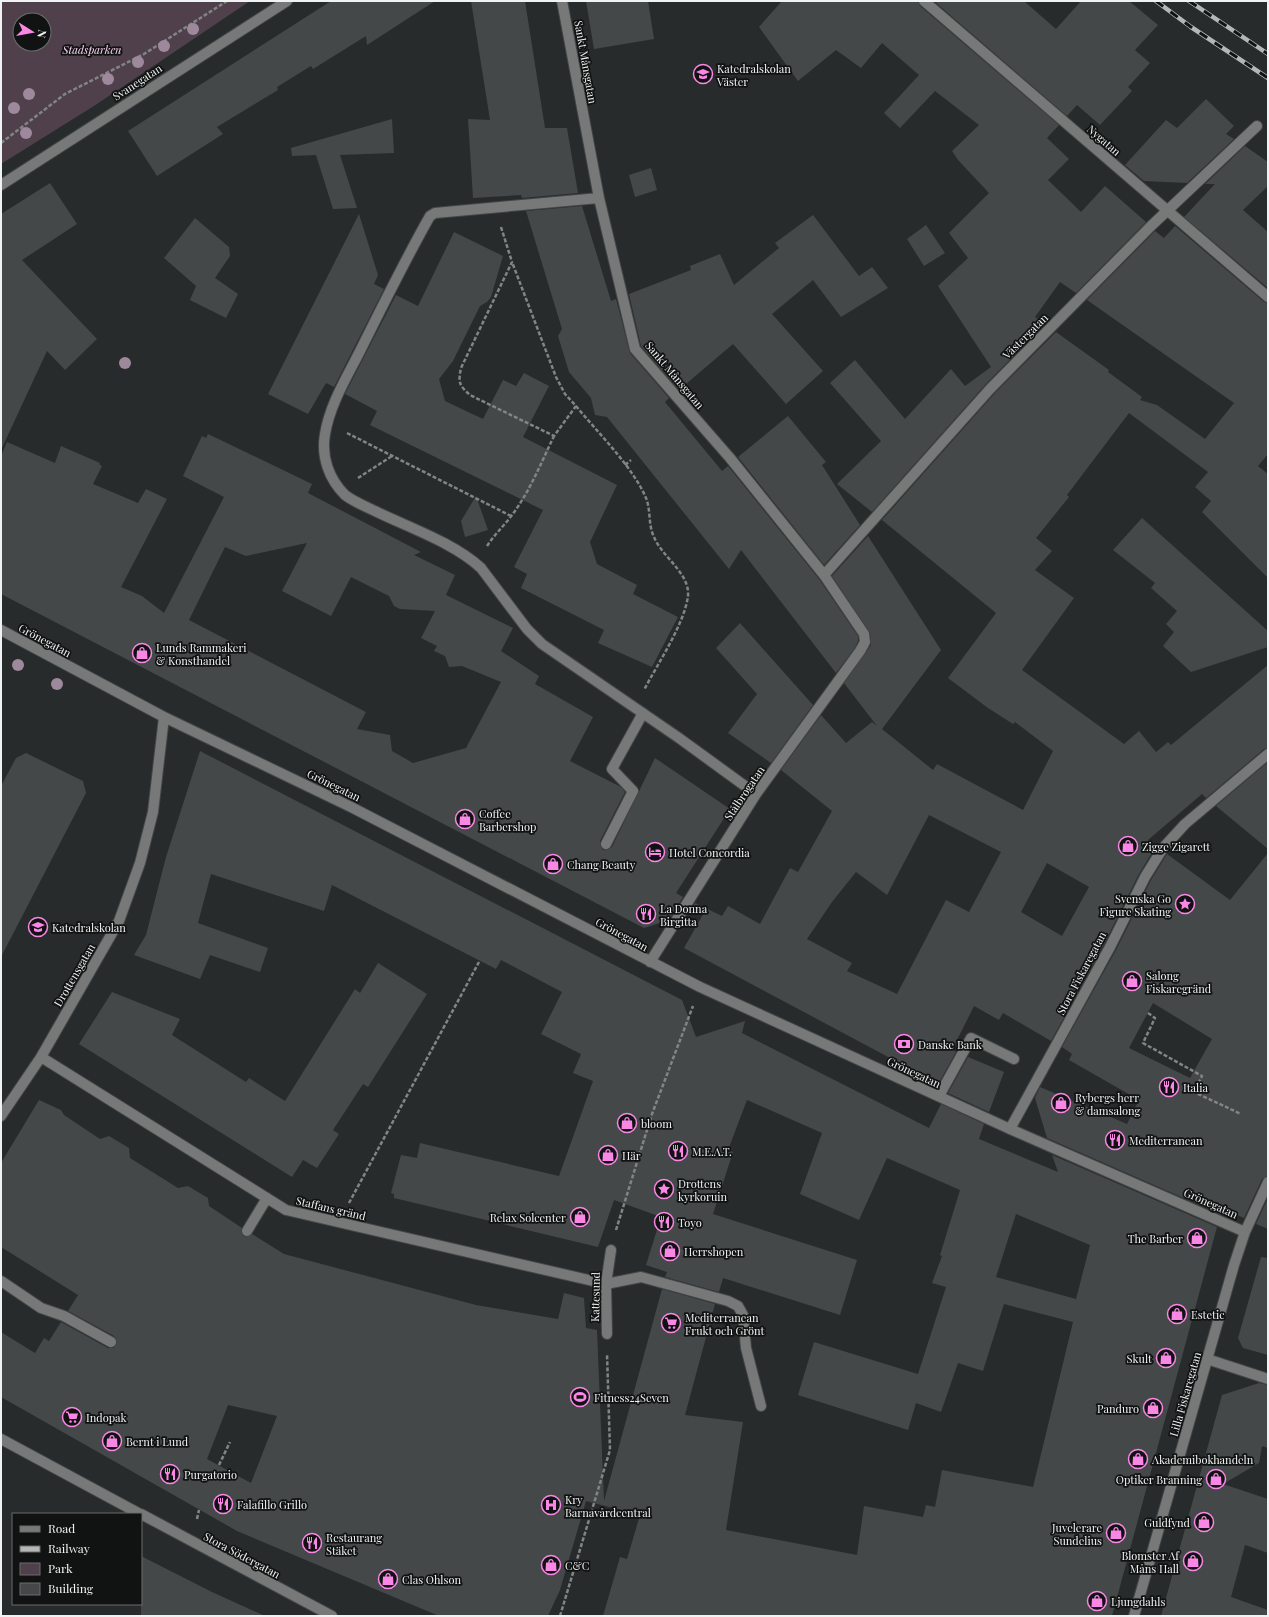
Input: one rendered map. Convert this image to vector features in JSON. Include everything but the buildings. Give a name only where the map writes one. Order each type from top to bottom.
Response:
[{"type":"street","name":"Svanegatan","points":[[1,185],[287,1]]},
{"type":"street","name":"Sankt Månsgatan","points":[[562,1],[599,198],[635,348],[730,458],[824,575],[864,634],[865,642]]},
{"type":"street","name":"Nygatan","points":[[924,1],[1268,297]]},
{"type":"street","name":"Västergatan","points":[[824,575],[990,389],[1167,211],[1257,126]]},
{"type":"street","points":[[599,198],[435,213],[430,216],[397,277],[332,407],[325,440],[327,465],[334,482],[351,499],[453,549],[475,563],[488,577],[527,629],[542,644],[639,710],[756,794]]},
{"type":"street","name":"Grönegatan","points":[[1,630],[164,717],[351,807],[700,987],[1010,1129],[1245,1232]]},
{"type":"street","name":"Stålbrogatan","points":[[650,962],[756,794],[865,642]]},
{"type":"street","points":[[606,844],[633,790],[612,769],[639,710]]},
{"type":"street","name":"Drottensgatan","points":[[1,1116],[41,1057],[119,921],[140,864],[153,812],[164,717]]},
{"type":"street","name":"Stora Fiskaregatan","points":[[1010,1129],[1110,947],[1145,877],[1163,848],[1185,824],[1268,754]]},
{"type":"street","points":[[939,1096],[971,1038],[1014,1059]]},
{"type":"street","name":"Staffans gränd","points":[[41,1057],[286,1210],[606,1284]]},
{"type":"street","name":"Lilla Fiskaregatan","points":[[1134,1616],[1234,1265],[1245,1232],[1268,1182]]},
{"type":"street","points":[[247,1231],[267,1198]]},
{"type":"street","name":"Kattesund","points":[[607,1334],[606,1284],[611,1250]]},
{"type":"street","points":[[606,1284],[642,1277],[728,1301],[738,1306],[743,1315],[746,1348],[761,1406]]},
{"type":"street","points":[[1,1280],[41,1308],[64,1316],[111,1342]]},
{"type":"street","points":[[1207,1359],[1268,1379]]},
{"type":"street","name":"Stora Södergatan","points":[[1,1439],[139,1513]]},
{"type":"street","name":"Stora Södergatan","points":[[142,1515],[332,1616]]},
{"type":"path","points":[[1,143],[65,94],[144,54],[227,1]]},
{"type":"path","points":[[494,207],[512,262],[556,377],[565,394],[625,466],[647,500],[649,522],[654,538],[684,579],[688,587],[684,614],[639,710]]},
{"type":"path","points":[[512,262],[461,368],[459,378],[460,386],[470,395],[554,436]]},
{"type":"path","points":[[475,563],[496,531],[511,516],[531,485],[554,436],[576,406]]},
{"type":"path","points":[[328,424],[511,516]]},
{"type":"path","points":[[341,489],[393,456]]},
{"type":"path","points":[[625,466],[631,460]]},
{"type":"path","points":[[338,1222],[479,962]]},
{"type":"path","points":[[611,1250],[623,1203],[652,1114],[700,987]]},
{"type":"path","points":[[1148,1013],[1156,1018],[1143,1043],[1202,1076],[1194,1092],[1241,1114]]},
{"type":"path","name":"Kattesund","points":[[560,1616],[610,1450],[607,1334]]},
{"type":"path","points":[[220,1465],[230,1442]]},
{"type":"path","points":[[197,1519],[199,1510]]},
{"type":"green space","name":"Stadsparken","points":[[1,1],[250,1],[94,106],[1,164]]},
{"type":"railway","points":[[1156,1],[1191,27],[1268,78]]},
{"type":"railway","points":[[1189,1],[1268,54]]},
{"type":"place","name":"Katedralskolan Väster","points":[[703,74]]},
{"type":"place","name":"Lunds Rammakeri & Konsthandel","points":[[142,653]]},
{"type":"place","name":"Coffee Barbershop","points":[[465,819]]},
{"type":"place","name":"Zigge Zigarett","points":[[1128,846]]},
{"type":"place","name":"Hotel Concordia","points":[[655,852]]},
{"type":"place","name":"Chang Beauty","points":[[553,864]]},
{"type":"place","name":"Svenska Go Figure Skating","points":[[1185,904]]},
{"type":"place","name":"La Donna Birgitta","points":[[646,914]]},
{"type":"place","name":"Katedralskolan","points":[[38,927]]},
{"type":"place","name":"Salong Fiskaregränd","points":[[1132,981]]},
{"type":"place","name":"Danske Bank","points":[[904,1044]]},
{"type":"place","name":"Italia","points":[[1169,1087]]},
{"type":"place","name":"Rybergs herr & damsalong","points":[[1061,1103]]},
{"type":"place","name":"bloom","points":[[627,1123]]},
{"type":"place","name":"Mediterranean","points":[[1115,1140]]},
{"type":"place","name":"M.E.A.T.","points":[[678,1151]]},
{"type":"place","name":"Här","points":[[608,1155]]},
{"type":"place","name":"Drottens kyrkoruin","points":[[664,1189]]},
{"type":"place","name":"Relax Solcenter","points":[[580,1217]]},
{"type":"place","name":"Toyo","points":[[664,1222]]},
{"type":"place","name":"The Barber","points":[[1197,1238]]},
{"type":"place","name":"Herrshopen","points":[[670,1251]]},
{"type":"place","name":"Estetic","points":[[1177,1314]]},
{"type":"place","name":"Mediterranean Frukt och Grönt","points":[[671,1323]]},
{"type":"place","name":"Skult","points":[[1166,1358]]},
{"type":"place","name":"Fitness24Seven","points":[[580,1397]]},
{"type":"place","name":"Panduro","points":[[1153,1408]]},
{"type":"place","name":"Indopak","points":[[72,1417]]},
{"type":"place","name":"Bernt i Lund","points":[[112,1441]]},
{"type":"place","name":"Akademibokhandeln","points":[[1138,1459]]},
{"type":"place","name":"Purgatorio","points":[[170,1474]]},
{"type":"place","name":"Optiker Branning","points":[[1216,1479]]},
{"type":"place","name":"Falafillo Grillo","points":[[223,1504]]},
{"type":"place","name":"Kry Barnavårdcentral","points":[[551,1505]]},
{"type":"place","name":"Guldfynd","points":[[1204,1522]]},
{"type":"place","name":"Juvelerare Sundelius","points":[[1116,1533]]},
{"type":"place","name":"Restaurang Stäket","points":[[312,1543]]},
{"type":"place","name":"Blomster Af Måns Hall","points":[[1193,1561]]},
{"type":"place","name":"C&C","points":[[551,1565]]},
{"type":"place","name":"Clas Ohlson","points":[[388,1579]]},
{"type":"place","name":"Ljungdahls","points":[[1097,1601]]}]
